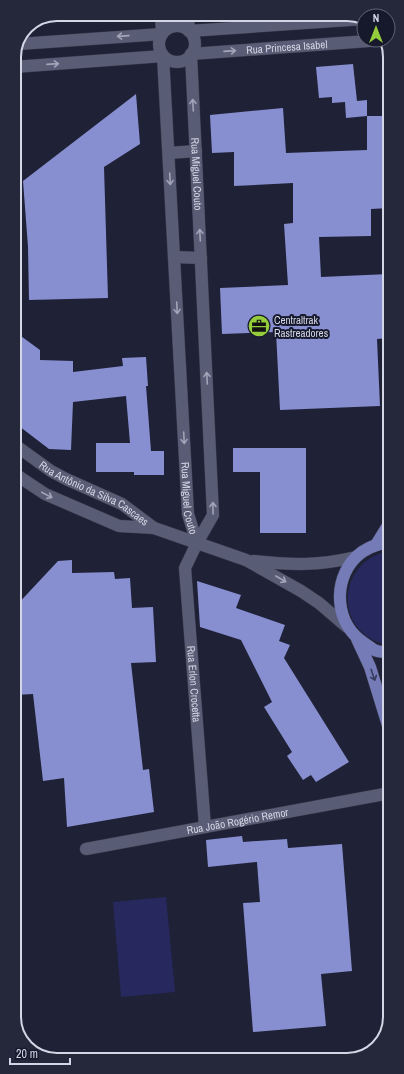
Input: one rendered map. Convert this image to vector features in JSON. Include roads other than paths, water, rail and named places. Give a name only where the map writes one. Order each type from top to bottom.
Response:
[{"type":"main road","points":[[376,545],[383,534]]},
{"type":"main road","points":[[383,543],[365,550],[356,557],[345,573],[340,591],[340,610],[348,627],[357,639],[370,667],[383,709]]},
{"type":"main road","points":[[357,639],[374,650],[383,652]]},
{"type":"street","points":[[161,21],[162,34],[159,45],[163,56]]},
{"type":"street","points":[[21,66],[163,56],[172,61],[183,61],[191,54],[193,50],[194,40],[189,31],[188,21]]},
{"type":"street","name":"Rua Princesa Isabel","points":[[189,31],[335,21]]},
{"type":"street","points":[[24,44],[162,34],[172,27],[184,28],[189,31]]},
{"type":"street","name":"Rua Princesa Isabel","points":[[191,54],[356,42]]},
{"type":"street","name":"Rua Miguel Couto","points":[[191,54],[213,514],[197,543]]},
{"type":"street","name":"Rua Miguel Couto","points":[[163,56],[188,514],[197,543]]},
{"type":"street","points":[[168,153],[196,151]]},
{"type":"street","points":[[174,257],[201,258]]},
{"type":"street","name":"Rua Antônio da Silva Cascaes","points":[[21,449],[50,471],[122,504],[154,528]]},
{"type":"street","name":"Rua Antônio da Silva Cascaes","points":[[21,478],[45,494],[118,526],[154,528],[246,560],[301,591],[348,627]]},
{"type":"street","name":"Rua Erlon Crocetta","points":[[197,543],[185,568],[205,827]]},
{"type":"street","name":"Rua Antônio da Silva Cascaes","points":[[246,560],[310,565],[356,557]]},
{"type":"street","name":"Rua João Rogério Remor","points":[[86,849],[383,794]]},
{"type":"place","name":"Centraltrak Rastreadores","points":[[259,326]]}]
